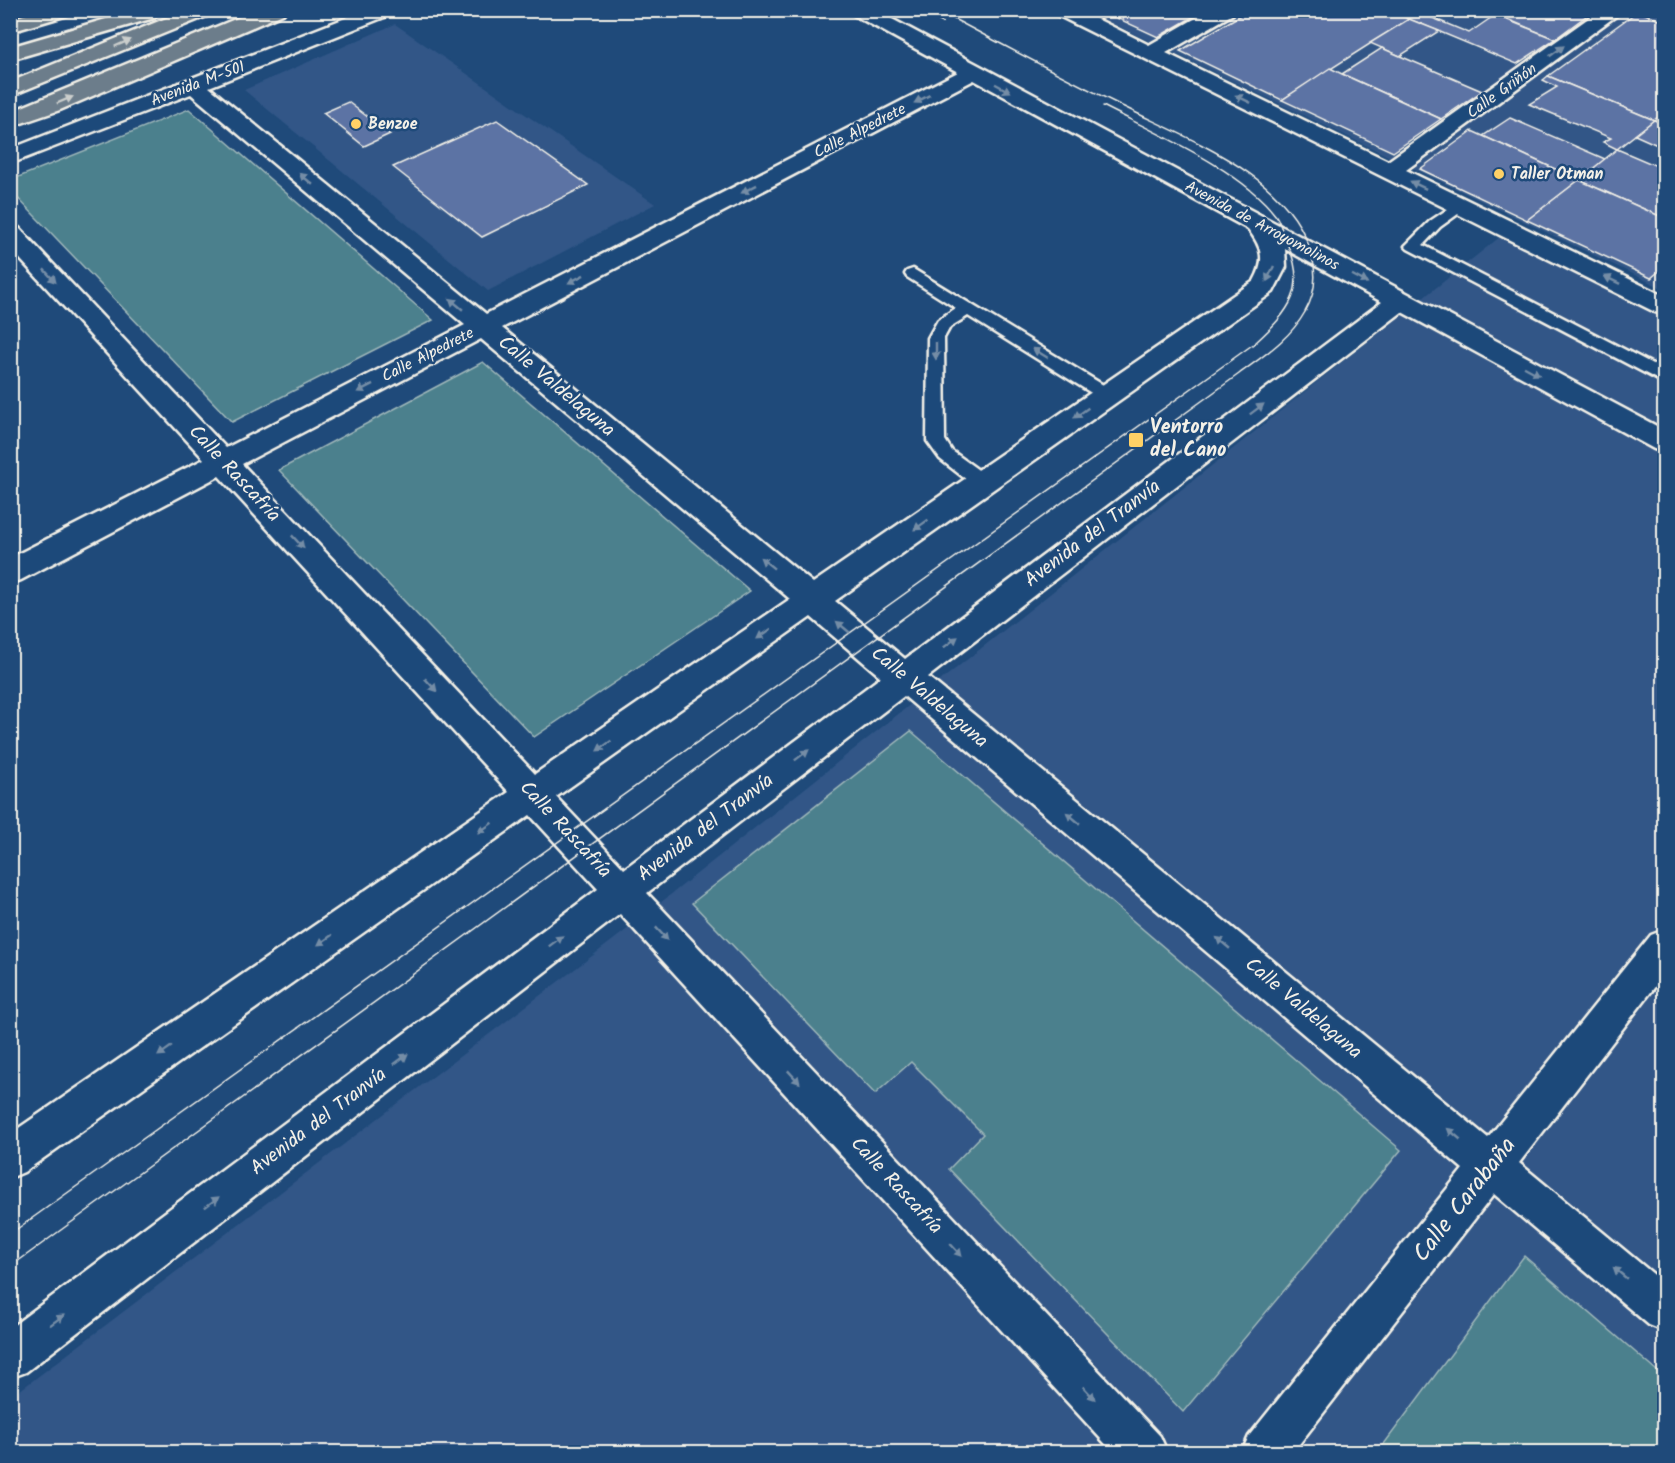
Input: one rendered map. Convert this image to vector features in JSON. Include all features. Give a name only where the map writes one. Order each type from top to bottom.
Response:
[{"type":"highway","points":[[10,26],[64,10]]},
{"type":"highway","points":[[10,54],[157,10]]},
{"type":"highway","points":[[10,90],[205,10]]},
{"type":"highway","points":[[10,120],[52,105],[276,10]]},
{"type":"street","name":"Avenida M-501","points":[[10,157],[385,10]]},
{"type":"street","name":"Avenida de Arroyomolinos","points":[[859,10],[1665,442]]},
{"type":"street","points":[[1062,10],[1460,206],[1660,298]]},
{"type":"street","points":[[1150,53],[1226,10]]},
{"type":"street","name":"Calle Griñón","points":[[1390,171],[1614,10]]},
{"type":"street","name":"Calle Alpedrete","points":[[10,572],[974,72]]},
{"type":"street","name":"Calle Valdelaguna","points":[[194,86],[1665,1310]]},
{"type":"street","points":[[10,1158],[1264,286],[1275,268],[1274,248],[1256,223]]},
{"type":"street","name":"Calle Rascafría","points":[[10,234],[1144,1452]]},
{"type":"street","name":"Avenida del Tranvía","points":[[10,1356],[1401,300]]},
{"type":"street","name":"Calle Carabaña","points":[[1265,1452],[1665,947]]},
{"type":"lane","points":[[1460,206],[1436,224],[1413,246],[1665,377]]},
{"type":"lane","points":[[914,274],[1107,395]]},
{"type":"lane","points":[[968,308],[944,324],[936,338],[936,441],[946,456],[982,482]]},
{"type":"shaded area","points":[[1087,11],[1664,11],[1664,289]]},
{"type":"shaded area","points":[[395,24],[655,204],[488,291],[244,90]]},
{"type":"shaded area","points":[[1515,225],[1664,297],[1664,1452],[11,1452],[11,1397],[621,934]]},
{"type":"green space","points":[[189,109],[433,320],[232,422],[11,191],[11,180]]},
{"type":"green space","points":[[483,362],[750,591],[534,737],[279,470]]},
{"type":"green space","points":[[911,731],[1401,1150],[1183,1412],[949,1169],[983,1134],[911,1062],[875,1094],[692,903]]},
{"type":"green space","points":[[1524,1256],[1664,1377],[1664,1452],[1378,1452]]},
{"type":"building","points":[[1114,10],[1205,10],[1158,37],[1108,14]]},
{"type":"building","points":[[1249,10],[1389,10],[1409,19],[1282,100],[1180,51]]},
{"type":"building","points":[[1389,10],[1421,10],[1409,19]]},
{"type":"building","points":[[1485,10],[1594,10],[1555,39]]},
{"type":"building","points":[[1638,11],[1664,22],[1664,112],[1662,115],[1654,120],[1548,76]]},
{"type":"building","points":[[1418,12],[1469,33],[1495,15],[1555,39],[1517,64],[1409,19]]},
{"type":"building","points":[[1409,19],[1439,31],[1400,56],[1370,43]]},
{"type":"building","points":[[1382,48],[1482,91],[1441,119],[1342,74]]},
{"type":"building","points":[[1330,68],[1441,119],[1393,152],[1282,100]]},
{"type":"building","points":[[1548,76],[1654,120],[1617,149],[1603,142],[1611,138],[1529,104],[1557,87],[1543,80]]},
{"type":"building","name":"Benzoe","points":[[348,102],[390,134],[364,146],[323,113]]},
{"type":"building","points":[[1510,118],[1605,159],[1579,180],[1483,136]]},
{"type":"building","points":[[497,120],[588,185],[482,237],[393,167]]},
{"type":"building","points":[[1654,120],[1664,124],[1664,148],[1635,135]]},
{"type":"building","name":"Taller Otman","points":[[1472,131],[1579,180],[1527,220],[1420,169]]},
{"type":"building","points":[[1617,149],[1664,169],[1664,218],[1579,180]]},
{"type":"building","points":[[1579,180],[1664,218],[1664,267],[1651,278],[1527,220]]},
{"type":"tram line","points":[[919,10],[943,23]]},
{"type":"tram line","points":[[10,1267],[1239,374],[1275,346],[1299,322],[1313,292],[1315,278],[1312,256],[1301,228],[1283,203],[1259,181],[1233,162],[1204,146],[1072,81],[937,10]]},
{"type":"tram line","points":[[10,1234],[1255,343],[1278,320],[1292,298],[1296,285],[1296,272],[1293,258],[1276,216],[1261,199],[1220,168],[1103,106]]},
{"type":"place","name":"Benzoe","points":[[356,124]]},
{"type":"place","name":"Taller Otman","points":[[1499,174]]},
{"type":"place","name":"Ventorro del Cano","points":[[1136,440]]}]
